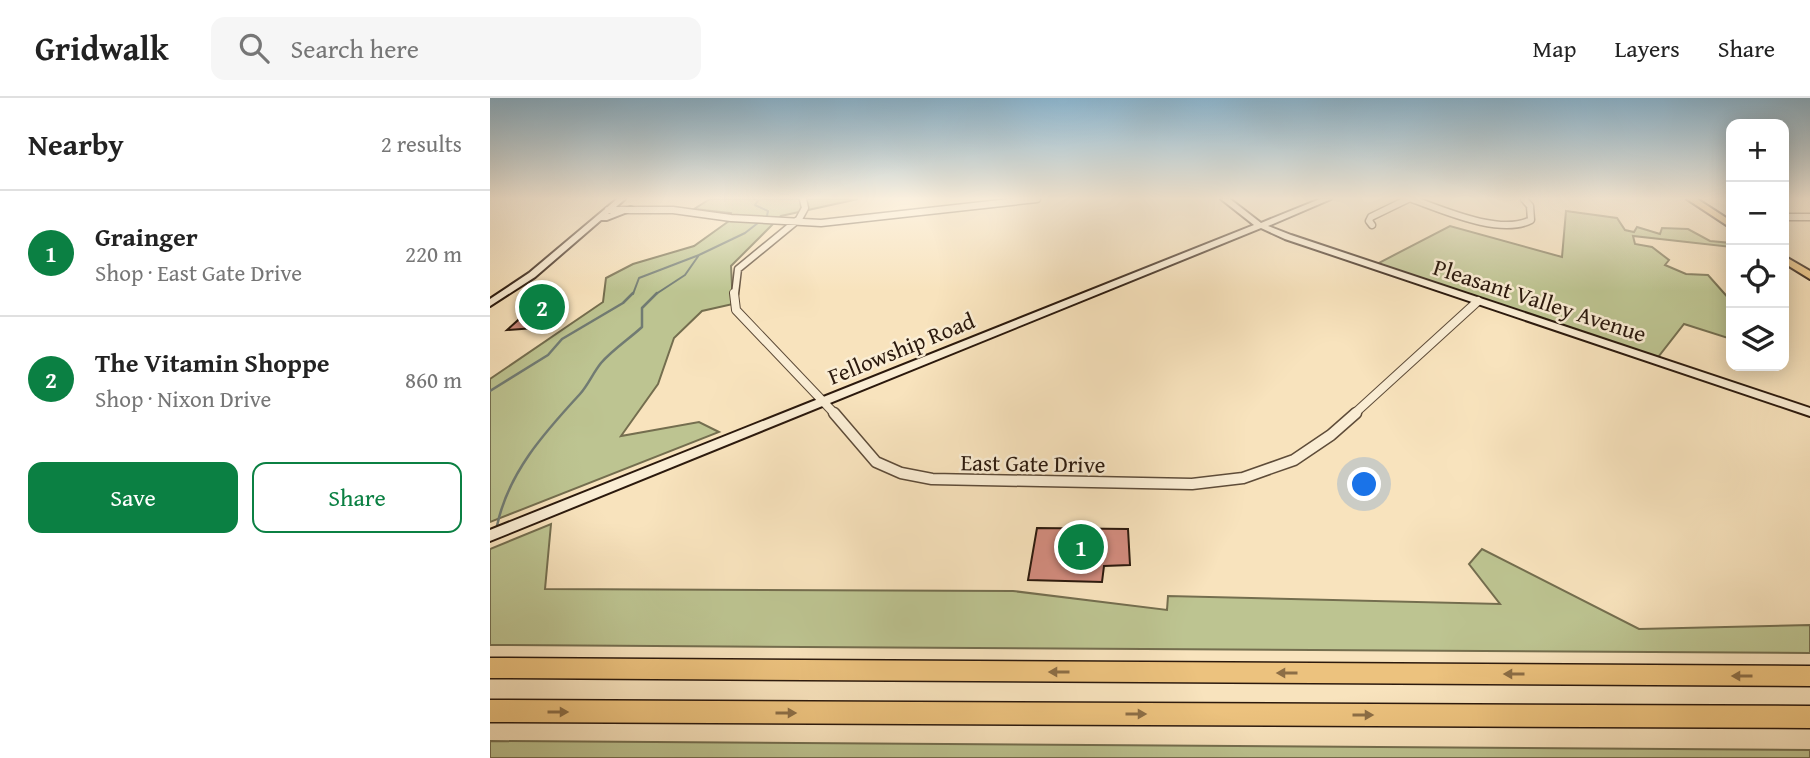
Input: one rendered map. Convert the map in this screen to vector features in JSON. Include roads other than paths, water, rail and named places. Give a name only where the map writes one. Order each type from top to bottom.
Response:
[{"type":"highway","points":[[490,668],[1810,676]]},
{"type":"highway","points":[[490,711],[1810,717]]},
{"type":"main road","points":[[1789,262],[1810,275]]},
{"type":"street","points":[[490,297],[577,230]]},
{"type":"street","points":[[490,303],[532,275],[585,230]]},
{"type":"street","name":"East Gate Drive","points":[[786,230],[738,269],[733,288],[736,310],[825,402],[876,462],[916,477],[966,482],[1136,484],[1227,480],[1271,470],[1313,448],[1346,422],[1478,301]]},
{"type":"street","name":"Fellowship Road","points":[[490,536],[1252,230]]},
{"type":"street","name":"Pleasant Valley Avenue","points":[[1272,230],[1810,412]]},
{"type":"waterway","points":[[699,255],[749,230]]},
{"type":"waterway","points":[[633,294],[639,278],[699,255]]},
{"type":"waterway","points":[[656,294],[685,275],[699,255]]},
{"type":"waterway","points":[[490,391],[548,355],[562,339],[623,303],[633,293]]},
{"type":"waterway","points":[[497,526],[510,488],[529,455],[583,390],[601,363],[642,327],[642,308],[656,294]]},
{"type":"place","name":"The Vitamin Shoppe","points":[[542,307]]},
{"type":"place","name":"Grainger","points":[[1081,547]]}]
